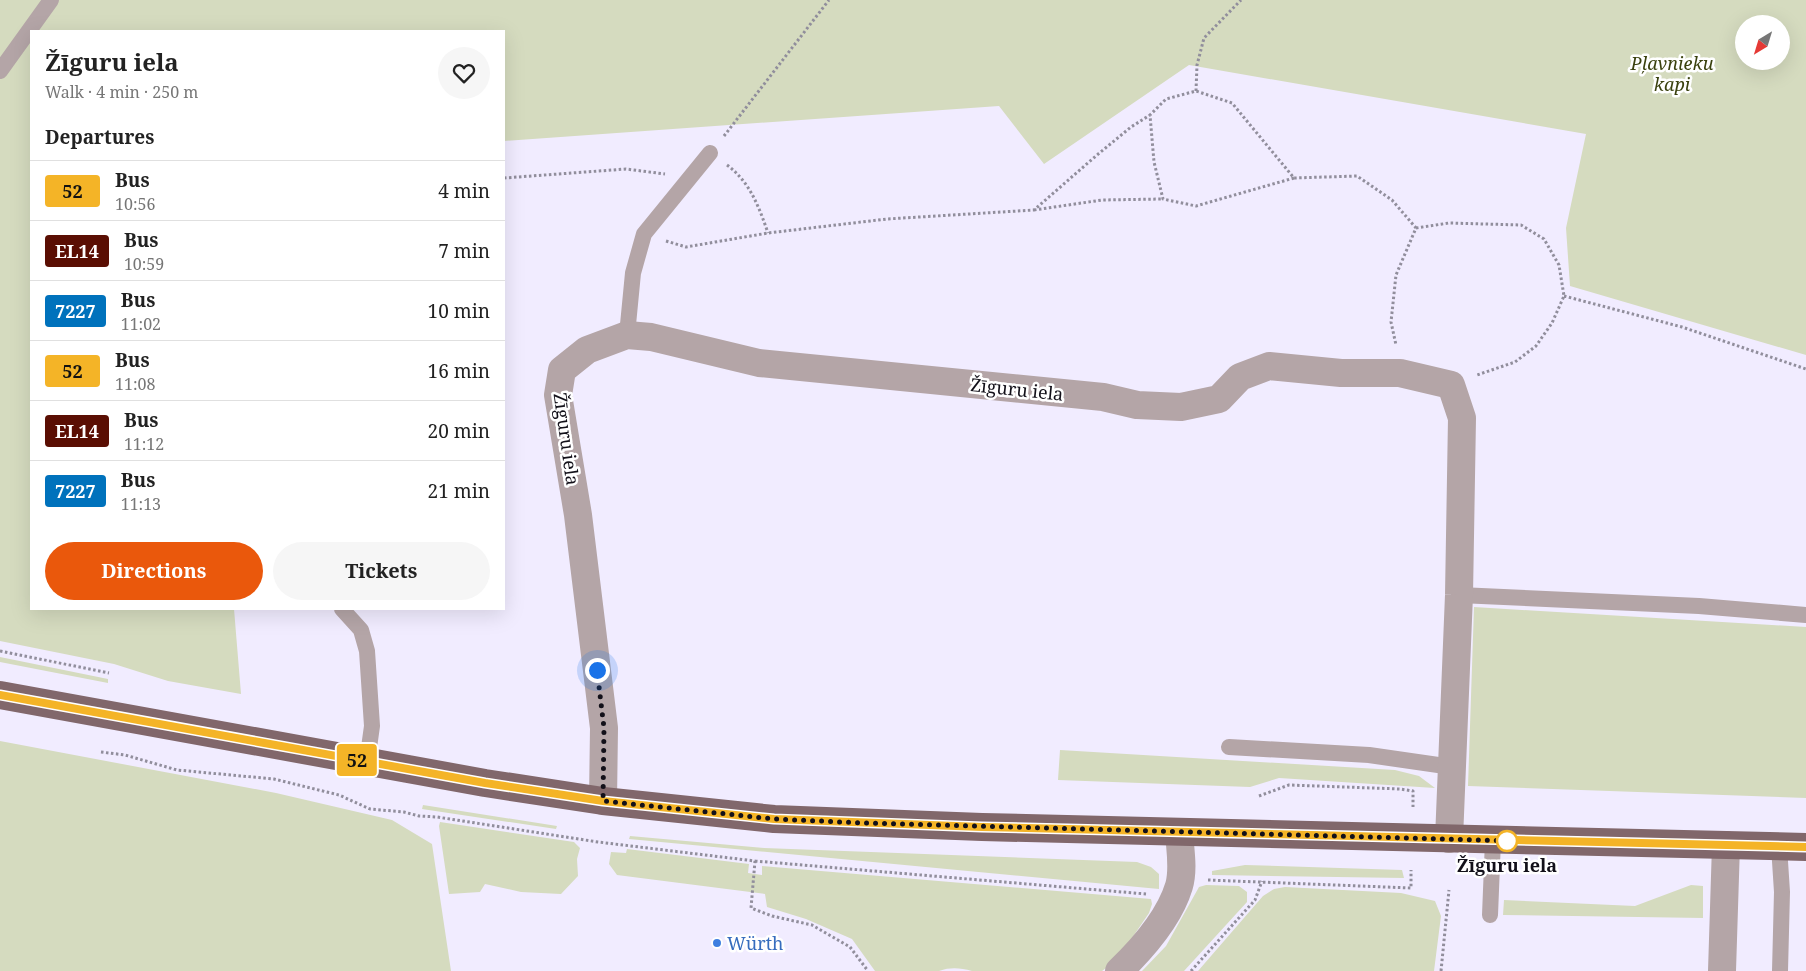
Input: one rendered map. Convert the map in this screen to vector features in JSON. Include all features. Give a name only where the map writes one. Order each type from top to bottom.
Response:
[{"type":"main road","points":[[0,695],[485,783],[603,801],[774,819],[982,827],[1806,847]]},
{"type":"street","name":"Žīguru iela","points":[[603,801],[604,728],[578,514],[558,395],[562,370],[587,350],[627,335],[651,337],[759,363],[1103,397],[1137,405],[1172,407],[1219,399],[1240,377],[1269,366],[1341,373],[1400,373],[1451,385]]},
{"type":"street","points":[[1449,839],[1460,595],[1462,418],[1451,385]]},
{"type":"street","points":[[1120,971],[1143,948],[1166,914],[1179,886],[1181,870],[1179,832]]},
{"type":"street","points":[[1722,971],[1726,845]]},
{"type":"lane","points":[[0,71],[51,0]]},
{"type":"lane","points":[[627,335],[633,273],[644,234],[710,153]]},
{"type":"lane","points":[[1460,595],[1699,606],[1806,615]]},
{"type":"lane","points":[[343,610],[361,630],[367,651],[372,726],[367,762]]},
{"type":"lane","points":[[1229,747],[1369,755],[1452,767]]},
{"type":"lane","points":[[1490,915],[1493,840]]},
{"type":"lane","points":[[1779,846],[1782,892],[1780,971]]},
{"type":"path","points":[[768,233],[757,201],[737,173],[710,153],[734,125],[829,0]]},
{"type":"path","points":[[1196,91],[1197,65],[1204,38],[1241,0]]},
{"type":"path","points":[[1034,210],[1131,126],[1150,115],[1166,99],[1196,91],[1232,103],[1294,178]]},
{"type":"path","points":[[1150,115],[1154,162],[1163,200]]},
{"type":"path","points":[[505,178],[626,169],[688,178]]},
{"type":"path","points":[[644,234],[686,247],[768,233],[887,220],[1034,210],[1102,200],[1163,200],[1196,206],[1294,178],[1357,176],[1392,200],[1416,228]]},
{"type":"path","points":[[1416,228],[1449,224],[1521,225],[1544,239],[1559,265],[1564,296],[1552,323],[1536,346],[1515,362],[1451,385]]},
{"type":"path","points":[[1400,373],[1391,322],[1396,275],[1416,228]]},
{"type":"path","points":[[1564,296],[1682,327],[1806,369]]},
{"type":"path","points":[[0,651],[109,672]]},
{"type":"path","points":[[101,752],[125,755],[178,770],[274,779],[339,795],[370,809],[446,818],[598,842],[755,861],[1158,895],[1179,886],[1205,880],[1411,888],[1411,870]]},
{"type":"path","points":[[1259,796],[1289,785],[1400,789],[1413,791],[1413,807]]},
{"type":"path","points":[[755,861],[751,908],[772,916],[812,925],[850,947],[868,971]]},
{"type":"path","points":[[1191,971],[1254,900],[1262,881]]},
{"type":"path","points":[[1441,971],[1449,890]]},
{"type":"green space","name":"Pļavnieku kapi","points":[[0,0],[1806,0],[1806,355],[1570,286],[1566,228],[1586,134],[1189,65],[1044,164],[999,106],[505,141],[505,30],[30,30],[30,610],[234,610],[241,694],[168,681],[114,664],[0,641]]},
{"type":"green space","points":[[1474,607],[1806,627],[1806,798],[1468,786]]},
{"type":"green space","points":[[0,657],[108,679],[108,683],[0,662]]},
{"type":"green space","points":[[0,741],[276,793],[392,820],[432,844],[451,971],[0,971]]},
{"type":"green space","points":[[1060,750],[1395,770],[1419,776],[1435,788],[1279,778],[1250,787],[1058,780]]},
{"type":"green space","points":[[423,805],[557,826],[556,829],[422,809]]},
{"type":"green space","points":[[440,822],[574,842],[580,848],[577,859],[578,876],[561,894],[521,892],[485,884],[480,892],[449,894]]},
{"type":"green space","points":[[630,836],[764,848],[1137,862],[1151,867],[1159,874],[1159,889],[629,839]]},
{"type":"green space","points":[[627,849],[749,864],[748,873],[762,875],[762,866],[1151,899],[1152,904],[1149,913],[1117,960],[1102,971],[972,971],[956,968],[939,971],[875,971],[852,939],[806,919],[767,907],[765,894],[617,875],[609,864],[611,852],[626,853]]},
{"type":"green space","points":[[1245,865],[1402,870],[1404,878],[1212,875],[1212,871]]},
{"type":"green space","points":[[1206,885],[1239,886],[1247,892],[1247,902],[1184,971],[1142,971],[1166,946],[1199,887]]},
{"type":"green space","points":[[1691,885],[1703,886],[1703,918],[1503,915],[1504,900],[1635,906]]},
{"type":"green space","points":[[1285,887],[1401,893],[1435,901],[1441,916],[1434,971],[1198,971],[1263,896],[1274,889]]},
{"type":"bus line","name":"52","points":[[0,695],[485,783],[603,801],[774,819],[982,827],[1806,847]]},
{"type":"place","name":"Žīguru iela","points":[[1507,841]]},
{"type":"place","name":"Würth","points":[[717,943]]},
{"type":"route","points":[[597,670],[604,728],[605,765],[603,801],[774,819],[864,823],[1512,841],[1507,841]]}]
